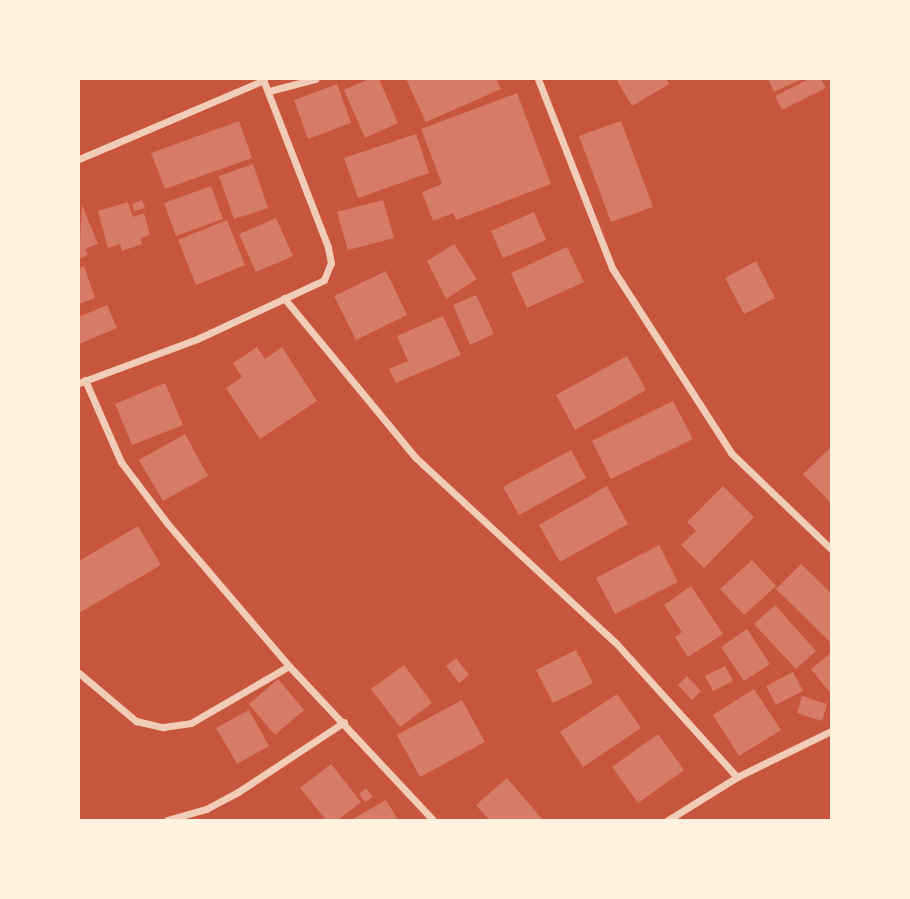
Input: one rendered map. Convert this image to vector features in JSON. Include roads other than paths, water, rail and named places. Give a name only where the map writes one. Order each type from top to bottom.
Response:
[{"type":"street","points":[[79,159],[264,79],[331,263],[324,280],[197,339],[82,382],[121,461],[289,666],[433,820]]},
{"type":"street","points":[[270,91],[315,79]]},
{"type":"street","points":[[538,79],[612,268],[731,453],[831,549]]},
{"type":"street","points":[[284,298],[416,458],[615,642],[737,777]]},
{"type":"street","points":[[79,673],[136,721],[163,727],[191,723],[289,666]]},
{"type":"street","points":[[167,820],[206,809],[238,792],[344,722]]},
{"type":"street","points":[[668,820],[737,777],[831,731]]}]
